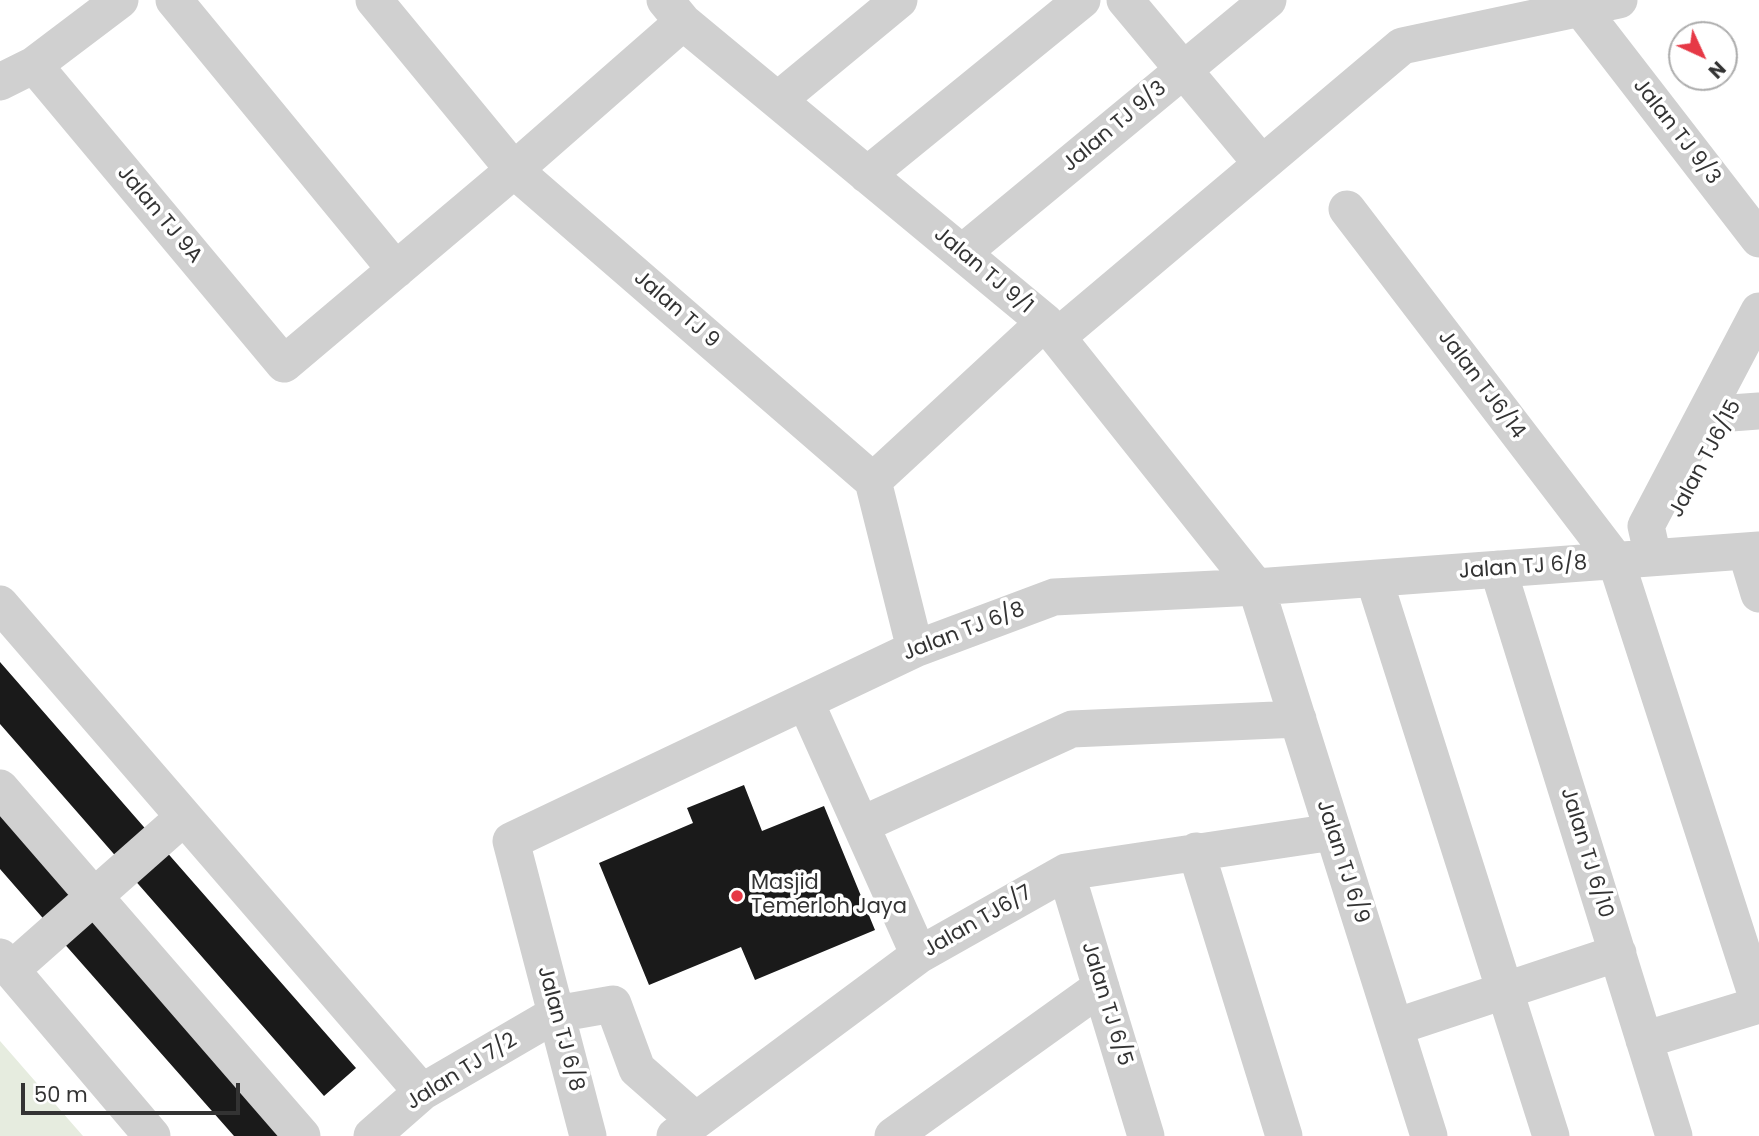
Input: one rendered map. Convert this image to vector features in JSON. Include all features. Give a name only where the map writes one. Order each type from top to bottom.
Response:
[{"type":"street","points":[[0,82],[34,65],[120,0]]},
{"type":"street","points":[[174,0],[396,270],[514,170],[674,11]]},
{"type":"street","name":"Jalan TJ 9","points":[[373,0],[514,170],[873,481]]},
{"type":"street","points":[[778,100],[899,0]]},
{"type":"street","points":[[867,175],[1082,0]]},
{"type":"street","points":[[1125,0],[1262,164]]},
{"type":"street","name":"Jalan TJ 9/3","points":[[962,253],[1268,0]]},
{"type":"street","points":[[915,649],[873,481],[1051,330],[1262,164],[1402,46],[1571,5],[1619,0]]},
{"type":"street","name":"Jalan TJ 9/3","points":[[1571,5],[1759,239]]},
{"type":"street","name":"Jalan TJ 9/1","points":[[674,11],[1051,330],[1256,587]]},
{"type":"street","name":"Jalan TJ 9A","points":[[34,65],[284,364],[396,270]]},
{"type":"street","name":"Jalan TJ6/14","points":[[1347,209],[1616,561],[1759,1004]]},
{"type":"street","points":[[1653,557],[1646,526],[1759,311]]},
{"type":"street","name":"Jalan TJ6/15","points":[[1653,557],[1745,412],[1759,360]]},
{"type":"street","points":[[1752,551],[1759,594]]},
{"type":"street","name":"Jalan TJ 6/8","points":[[588,1136],[511,841],[915,649],[1054,597],[1256,587],[1752,551]]},
{"type":"street","name":"Jalan TJ 6/10","points":[[1498,569],[1674,1136]]},
{"type":"street","points":[[1374,579],[1551,1136]]},
{"type":"street","name":"Jalan TJ 6/9","points":[[1256,587],[1429,1136]]},
{"type":"street","points":[[0,604],[422,1092]]},
{"type":"street","points":[[806,703],[919,955]]},
{"type":"street","points":[[861,825],[1072,729],[1297,719]]},
{"type":"street","points":[[0,788],[302,1136]]},
{"type":"street","points":[[152,1136],[5,964],[93,895],[184,817]]},
{"type":"street","name":"Jalan TJ6/7","points":[[685,1128],[919,955],[1066,872],[1333,832]]},
{"type":"street","points":[[1196,851],[1284,1136]]},
{"type":"street","name":"Jalan TJ 6/5","points":[[1066,872],[1101,987],[1137,1131]]},
{"type":"street","points":[[1395,1027],[1618,953]]},
{"type":"street","points":[[893,1136],[1101,987]]},
{"type":"street","points":[[556,1014],[613,1004],[637,1069],[685,1128]]},
{"type":"street","points":[[1644,1040],[1759,1004]]},
{"type":"street","name":"Jalan TJ 7/2","points":[[372,1136],[422,1092],[556,1014]]},
{"type":"shaded area","points":[[0,1041],[83,1136],[0,1136]]},
{"type":"building","points":[[0,662],[150,834],[120,861],[0,724]]},
{"type":"building","name":"Masjid Temerloh Jaya","points":[[744,785],[762,831],[824,806],[875,930],[755,980],[741,947],[649,985],[599,863],[693,823],[687,808]]},
{"type":"building","points":[[0,807],[79,897],[48,924],[0,869]]},
{"type":"building","points":[[164,849],[356,1068],[324,1096],[132,877]]},
{"type":"building","points":[[93,912],[279,1136],[234,1136],[61,940]]},
{"type":"place","name":"Masjid Temerloh Jaya","points":[[737,896]]}]
